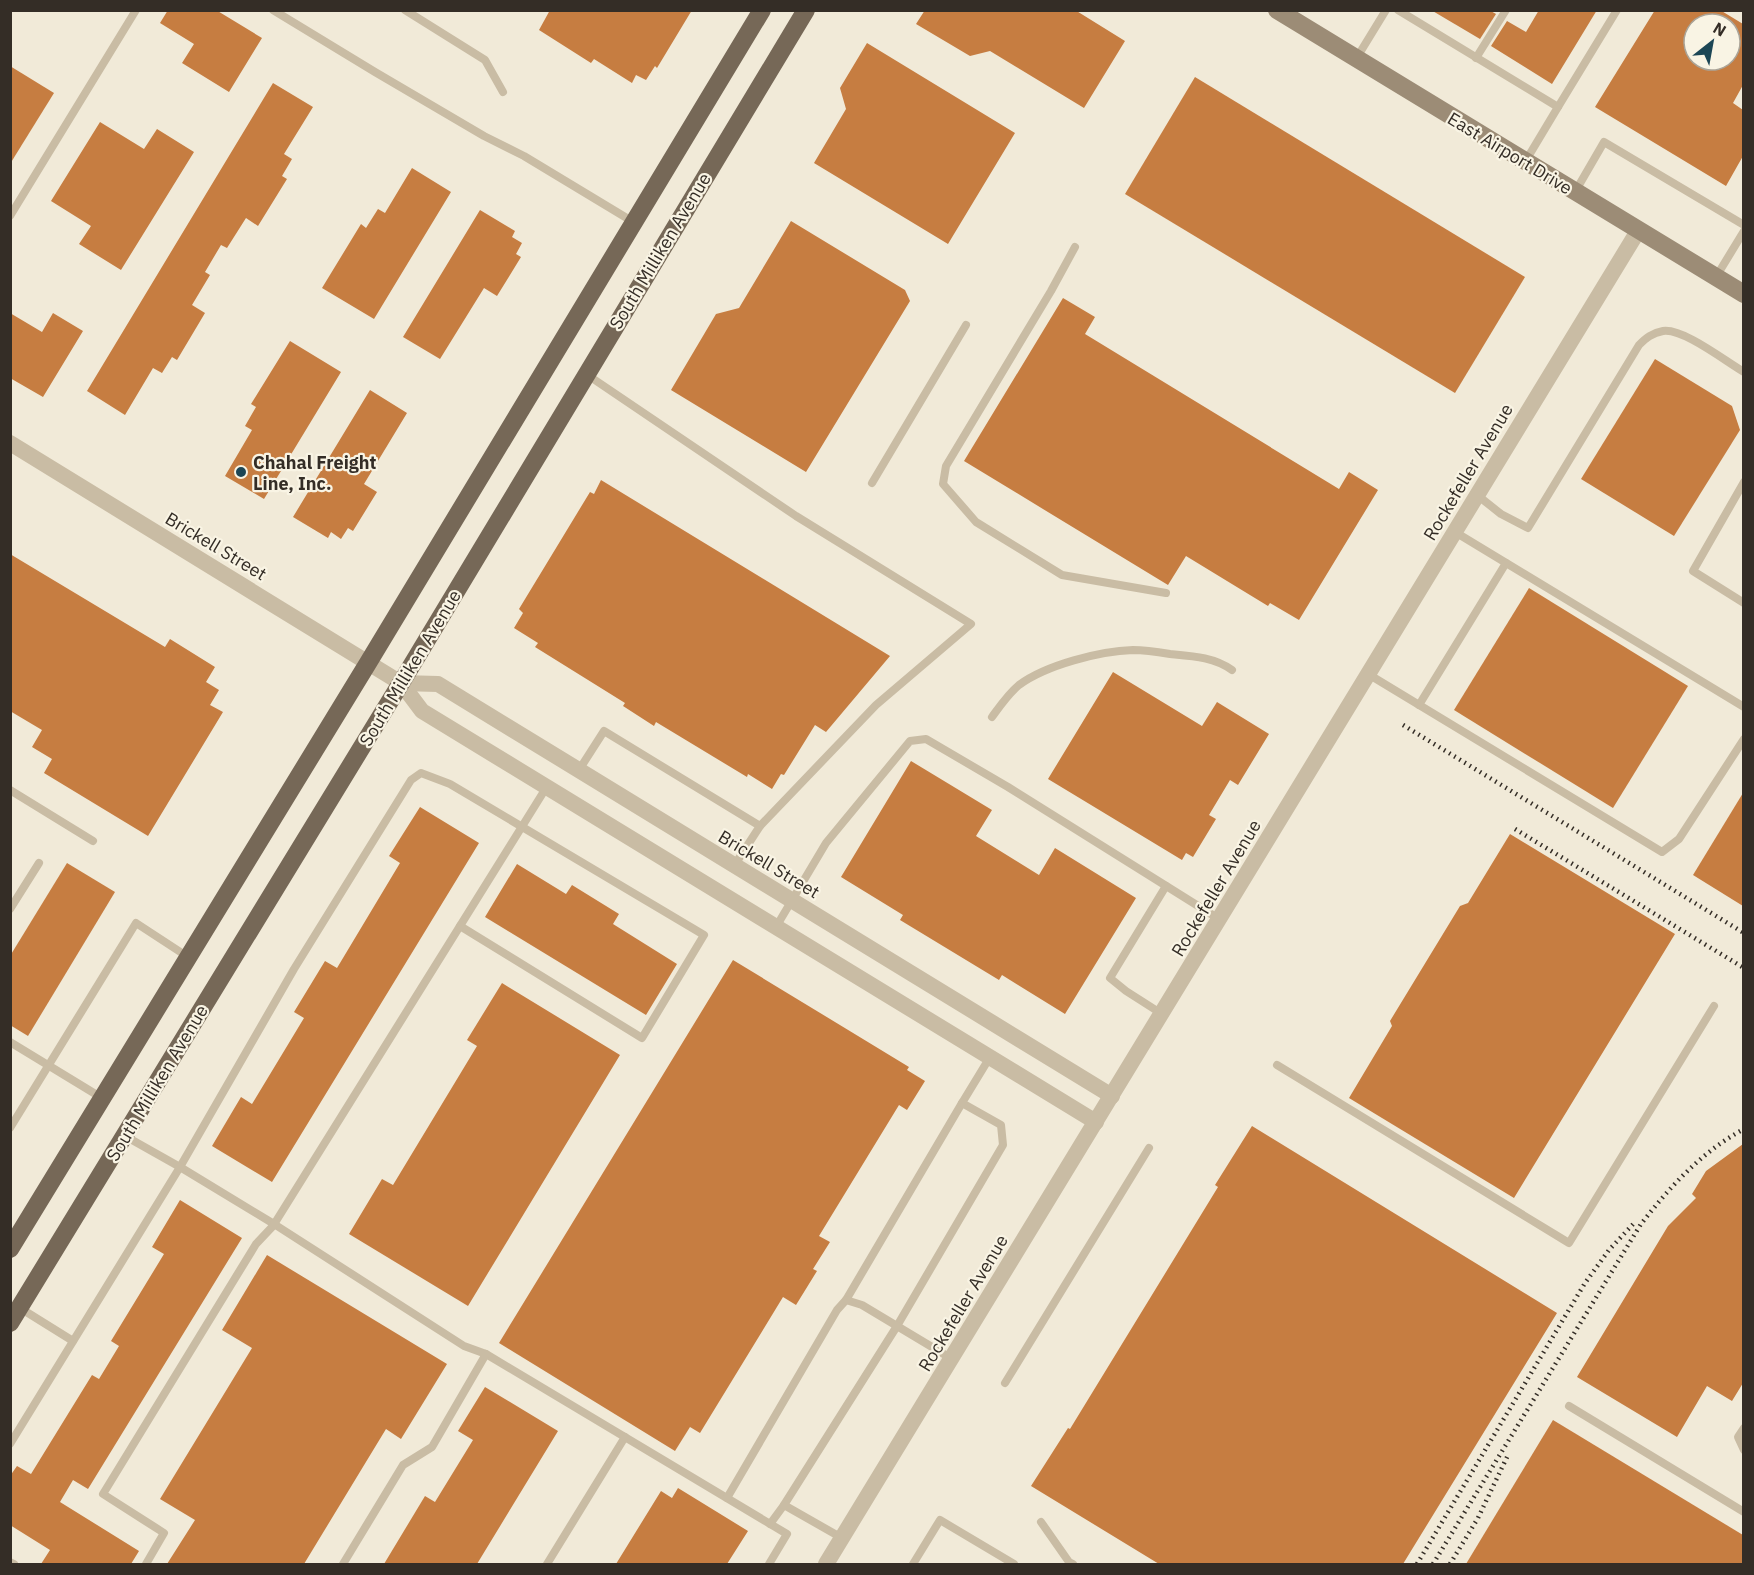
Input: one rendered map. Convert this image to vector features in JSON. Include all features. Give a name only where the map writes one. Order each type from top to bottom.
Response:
[{"type":"main road","name":"South Milliken Avenue","points":[[10,1249],[369,663],[762,10]]},
{"type":"main road","name":"South Milliken Avenue","points":[[10,1323],[401,682],[806,10]]},
{"type":"main road","name":"East Airport Drive","points":[[1276,10],[1743,294]]},
{"type":"street","name":"Rockefeller Avenue","points":[[826,1564],[1638,231]]},
{"type":"street","name":"Brickell Street","points":[[10,443],[401,682],[422,711],[1096,1122]]},
{"type":"street","name":"Brickell Street","points":[[401,682],[438,684],[1112,1096]]},
{"type":"lane","points":[[10,216],[136,10]]},
{"type":"lane","points":[[273,10],[483,136],[524,156],[635,223]]},
{"type":"lane","points":[[405,10],[485,60],[503,92]]},
{"type":"lane","points":[[1356,59],[1386,10]]},
{"type":"lane","points":[[1398,10],[1558,107]]},
{"type":"lane","points":[[1476,58],[1506,10]]},
{"type":"lane","points":[[1525,162],[1617,10]]},
{"type":"lane","points":[[1575,192],[1604,142],[1743,225]]},
{"type":"lane","points":[[1716,278],[1743,231]]},
{"type":"lane","points":[[1075,247],[946,466],[943,484],[976,522],[1062,575],[1166,593]]},
{"type":"lane","points":[[872,483],[966,325]]},
{"type":"lane","points":[[1477,495],[1501,514],[1528,528],[1639,345],[1650,335],[1666,330],[1682,334],[1743,372]]},
{"type":"lane","points":[[586,374],[796,516],[971,624],[876,705],[760,826],[734,866]]},
{"type":"lane","points":[[1743,482],[1693,571],[1743,603]]},
{"type":"lane","points":[[1455,532],[1743,707]]},
{"type":"lane","points":[[1419,705],[1506,563]]},
{"type":"lane","points":[[992,717],[1019,685],[1048,670],[1110,652],[1135,650],[1202,657],[1221,662],[1232,670]]},
{"type":"lane","points":[[1368,674],[1662,852],[1679,839],[1743,739]]},
{"type":"lane","points":[[579,770],[604,731],[760,826]]},
{"type":"lane","points":[[776,927],[825,843],[910,741],[926,740],[1018,792],[1219,919]]},
{"type":"lane","points":[[10,1444],[180,1167],[294,969],[411,780],[421,773],[450,784],[704,935],[642,1038],[460,926]]},
{"type":"lane","points":[[146,1564],[164,1533],[103,1494],[256,1244],[274,1224],[546,788]]},
{"type":"lane","points":[[10,790],[93,841]]},
{"type":"lane","points":[[10,909],[39,863]]},
{"type":"lane","points":[[1162,1014],[1126,992],[1110,978],[1166,886]]},
{"type":"lane","points":[[10,1128],[136,923],[189,957]]},
{"type":"lane","points":[[1277,1065],[1569,1243],[1714,1006]]},
{"type":"lane","points":[[10,1042],[102,1098]]},
{"type":"lane","points":[[727,1498],[837,1310],[846,1300],[990,1057]]},
{"type":"lane","points":[[770,1524],[897,1326],[1003,1145],[1001,1125],[962,1103]]},
{"type":"lane","points":[[125,1136],[274,1224],[464,1346],[486,1354],[787,1534],[769,1564]]},
{"type":"lane","points":[[1005,1383],[1149,1148]]},
{"type":"lane","points":[[846,1300],[862,1305],[952,1359]]},
{"type":"lane","points":[[20,1308],[73,1341]]},
{"type":"lane","points":[[343,1564],[403,1465],[432,1447],[486,1354]]},
{"type":"lane","points":[[1569,1406],[1743,1512]]},
{"type":"lane","points":[[1743,1428],[1738,1437],[1743,1450]]},
{"type":"lane","points":[[547,1564],[625,1437]]},
{"type":"lane","points":[[784,1505],[842,1538]]},
{"type":"lane","points":[[913,1564],[940,1520],[1014,1564]]},
{"type":"lane","points":[[1041,1522],[1070,1564]]},
{"type":"building","points":[[168,10],[216,10],[262,38],[229,92],[182,63],[194,44],[160,23]]},
{"type":"building","points":[[550,10],[692,10],[657,68],[655,66],[646,80],[636,75],[632,83],[594,59],[591,63],[539,30]]},
{"type":"building","points":[[925,10],[1075,10],[1125,41],[1084,108],[990,51],[970,56],[916,24]]},
{"type":"building","points":[[1431,10],[1489,10],[1496,14],[1480,39]]},
{"type":"building","points":[[1539,10],[1597,10],[1552,84],[1491,46],[1507,21],[1526,32]]},
{"type":"building","points":[[1655,10],[1720,10],[1723,12],[1682,12],[1682,72],[1742,72],[1743,24],[1743,85],[1733,103],[1743,110],[1743,156],[1726,186],[1595,107]]},
{"type":"building","points":[[867,43],[1015,133],[948,244],[814,163],[846,109],[840,88]]},
{"type":"building","points":[[10,66],[54,93],[10,164]]},
{"type":"building","points":[[1195,77],[1525,277],[1455,393],[1125,194]]},
{"type":"building","points":[[273,83],[313,107],[284,154],[292,159],[282,176],[287,179],[258,226],[246,218],[227,248],[221,245],[205,272],[210,275],[192,305],[205,313],[177,360],[172,357],[162,373],[153,368],[125,415],[87,391]]},
{"type":"building","points":[[100,122],[144,149],[157,129],[194,152],[121,270],[79,244],[91,226],[51,201]]},
{"type":"building","points":[[412,168],[451,192],[374,319],[322,288],[361,224],[366,228],[378,209],[385,213]]},
{"type":"building","points":[[480,210],[515,231],[512,237],[522,243],[516,254],[521,257],[497,296],[484,288],[440,359],[403,337]]},
{"type":"building","points":[[791,221],[905,290],[910,301],[806,472],[671,390],[716,314],[739,308]]},
{"type":"building","points":[[1063,298],[1095,317],[1085,334],[1339,489],[1349,472],[1378,490],[1299,620],[1270,603],[1268,606],[1186,556],[1168,585],[964,461]]},
{"type":"building","points":[[10,313],[42,332],[53,313],[83,331],[43,397],[10,378]]},
{"type":"building","points":[[290,341],[341,372],[264,499],[225,476],[252,430],[245,426],[256,407],[251,404]]},
{"type":"building","points":[[1655,359],[1732,406],[1740,430],[1674,536],[1581,479]]},
{"type":"building","points":[[370,390],[407,413],[364,484],[377,492],[353,531],[348,528],[341,539],[331,532],[328,538],[293,517]]},
{"type":"building","points":[[601,480],[890,656],[826,732],[815,725],[784,775],[781,774],[772,789],[748,774],[747,777],[656,722],[654,726],[623,706],[625,703],[535,647],[538,643],[514,628],[523,613],[519,609],[590,492],[594,494]]},
{"type":"building","points":[[10,554],[165,647],[170,639],[215,667],[206,682],[219,690],[210,705],[223,712],[148,836],[44,773],[52,759],[32,747],[42,730],[10,711]]},
{"type":"building","points":[[1529,588],[1688,686],[1613,808],[1454,710]]},
{"type":"building","points":[[1113,672],[1202,726],[1217,702],[1269,734],[1238,785],[1230,780],[1209,815],[1216,819],[1193,857],[1186,853],[1182,860],[1048,779]]},
{"type":"building","points":[[911,761],[992,810],[976,836],[1039,875],[1055,848],[1136,898],[1065,1014],[1002,975],[999,980],[900,920],[903,915],[841,877]]},
{"type":"building","points":[[1743,793],[1743,906],[1693,875]]},
{"type":"building","points":[[420,807],[479,843],[272,1182],[212,1146],[241,1097],[252,1104],[304,1018],[294,1012],[325,961],[337,968],[400,863],[389,856]]},
{"type":"building","points":[[1510,834],[1675,934],[1514,1198],[1349,1098],[1392,1026],[1390,1021],[1460,906],[1468,903]]},
{"type":"building","points":[[67,863],[115,892],[28,1036],[10,1025],[10,956]]},
{"type":"building","points":[[517,864],[566,894],[572,885],[619,914],[613,924],[677,964],[646,1015],[485,917]]},
{"type":"building","points":[[733,960],[909,1067],[907,1070],[925,1081],[907,1110],[899,1105],[819,1236],[830,1242],[813,1269],[817,1271],[796,1305],[783,1297],[700,1433],[690,1427],[675,1451],[499,1343]]},
{"type":"building","points":[[502,983],[620,1055],[468,1306],[349,1234],[382,1179],[393,1185],[477,1046],[467,1040]]},
{"type":"building","points":[[1252,1126],[1557,1313],[1403,1564],[1159,1564],[1031,1486],[1068,1428],[1070,1429],[1218,1187],[1215,1185]]},
{"type":"building","points":[[1743,1144],[1743,1383],[1732,1401],[1707,1386],[1677,1437],[1577,1377],[1668,1226],[1696,1198],[1692,1194],[1706,1171]]},
{"type":"building","points":[[180,1200],[242,1238],[88,1489],[73,1480],[60,1502],[139,1551],[131,1564],[41,1564],[50,1550],[10,1525],[10,1476],[17,1466],[31,1474],[92,1375],[99,1379],[119,1346],[111,1341],[164,1254],[152,1247]]},
{"type":"building","points":[[267,1255],[447,1364],[401,1439],[386,1429],[304,1564],[167,1564],[195,1520],[160,1499],[252,1348],[222,1330]]},
{"type":"building","points":[[485,1387],[558,1431],[477,1564],[384,1564],[425,1496],[435,1502],[473,1440],[458,1431]]},
{"type":"building","points":[[1553,1420],[1743,1535],[1743,1564],[1466,1564]]},
{"type":"building","points":[[678,1488],[748,1531],[727,1564],[616,1564],[661,1491],[672,1498]]},
{"type":"railway","points":[[1403,725],[1744,933]]},
{"type":"railway","points":[[1515,829],[1744,968]]},
{"type":"railway","points":[[1433,1564],[1641,1224],[1663,1197],[1700,1159],[1744,1129]]},
{"type":"railway","points":[[1417,1564],[1585,1283],[1609,1250],[1636,1221]]},
{"type":"railway","points":[[1450,1564],[1478,1518],[1508,1455]]},
{"type":"place","name":"Chahal Freight Line, Inc.","points":[[241,472]]}]
